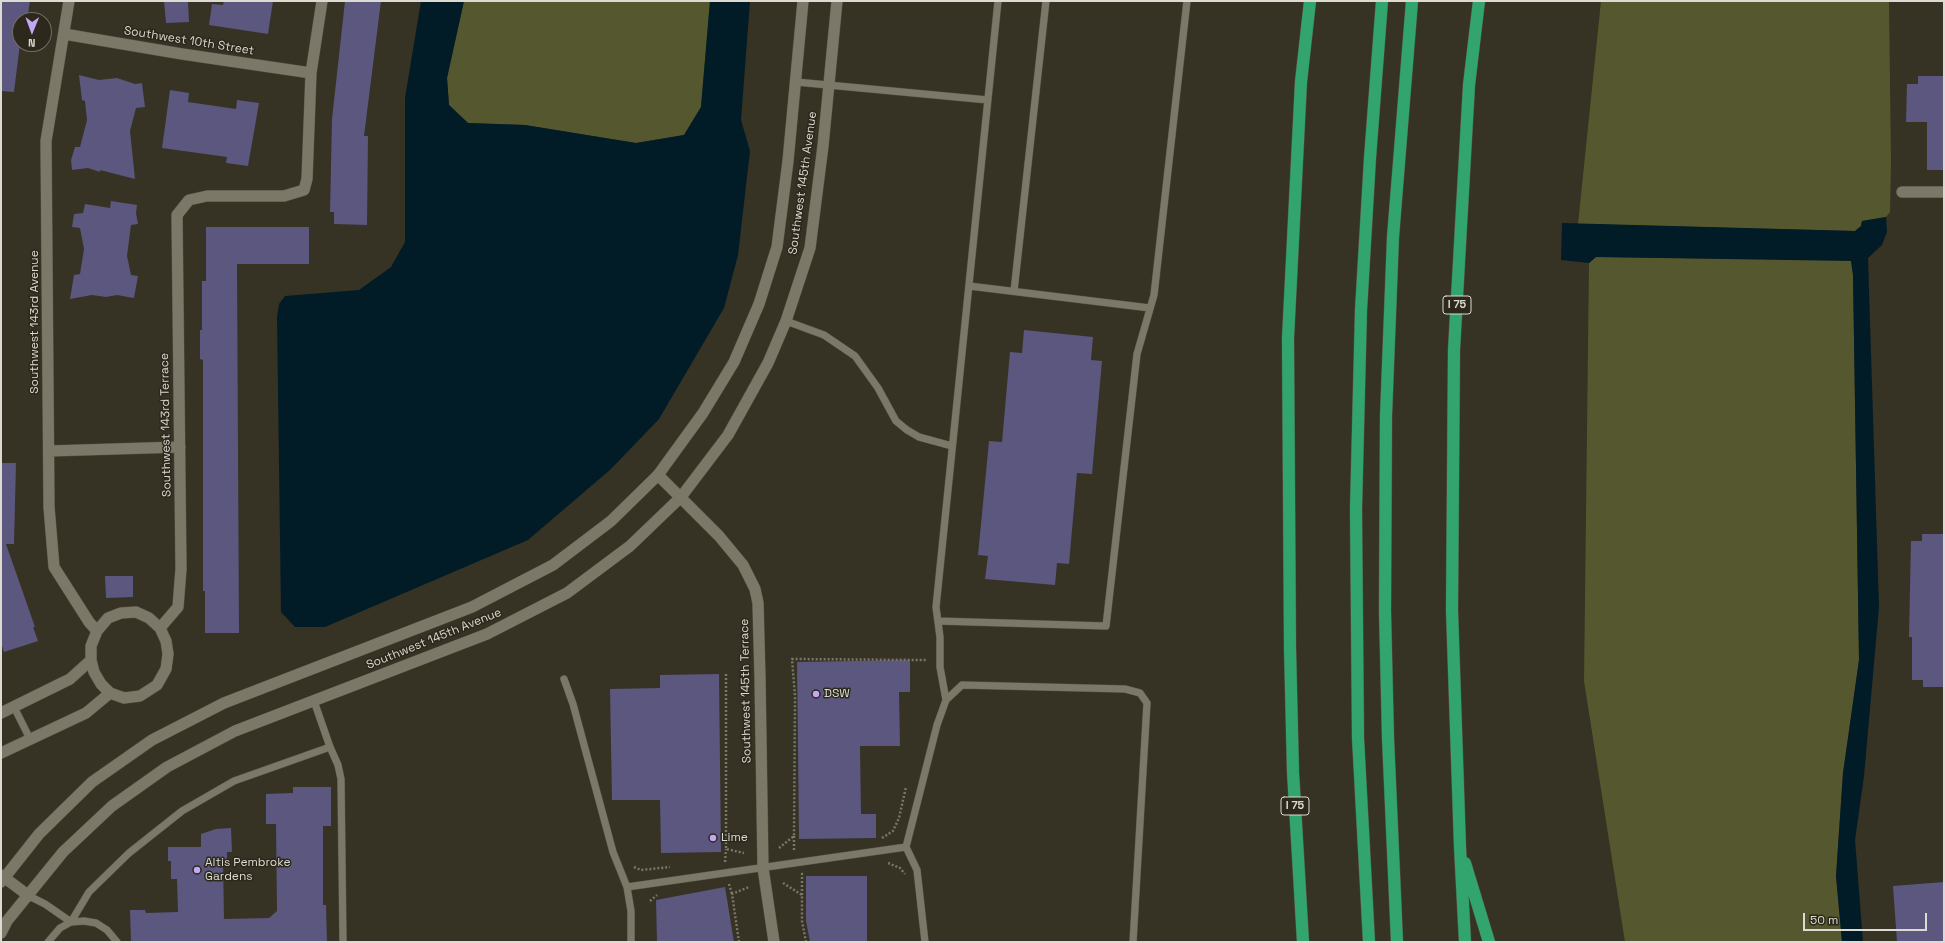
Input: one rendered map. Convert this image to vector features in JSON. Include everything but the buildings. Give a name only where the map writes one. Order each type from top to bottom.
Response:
[{"type":"highway","name":"I 75","points":[[1302,942],[1293,772],[1290,648],[1288,338],[1301,82],[1310,1]]},
{"type":"highway","points":[[1369,942],[1358,738],[1357,470],[1364,251],[1382,1]]},
{"type":"highway","points":[[1397,942],[1388,738],[1385,611],[1386,416],[1393,237],[1412,1]]},
{"type":"highway","name":"I 75","points":[[1465,942],[1460,846],[1452,610],[1454,350],[1470,85],[1479,1]]},
{"type":"highway","points":[[1460,846],[1489,942]]},
{"type":"street","name":"Southwest 143rd Avenue","points":[[69,1],[46,141],[49,507],[54,567],[89,622],[97,631]]},
{"type":"street","points":[[311,73],[322,1]]},
{"type":"street","name":"Southwest 145th Avenue","points":[[2,879],[39,834],[92,782],[152,740],[224,703],[472,607],[553,566],[611,521],[658,475],[703,412],[734,362],[759,304],[777,247],[788,161],[804,1]]},
{"type":"street","name":"Southwest 145th Avenue","points":[[1,933],[4,919],[29,896],[63,852],[112,806],[167,767],[235,731],[487,634],[567,593],[630,546],[681,497],[728,435],[768,363],[786,321],[810,248],[837,1]]},
{"type":"street","name":"Southwest 10th Street","points":[[64,34],[182,54],[311,73]]},
{"type":"street","name":"Southwest 143rd Terrace","points":[[160,628],[178,607],[181,569],[177,215],[189,200],[207,196],[284,196],[301,192],[306,187],[311,73]]},
{"type":"street","points":[[1902,192],[1944,192]]},
{"type":"street","points":[[48,451],[180,447]]},
{"type":"street","name":"Southwest 145th Terrace","points":[[658,475],[719,536],[743,565],[754,589],[758,603],[763,868],[774,942]]},
{"type":"street","points":[[136,612],[149,618],[160,628],[166,641],[168,654],[166,669],[157,685],[140,696],[124,698],[110,693],[101,684],[94,672],[91,660],[91,646],[97,631],[108,618],[121,613],[136,612]]},
{"type":"street","points":[[1,713],[70,678],[91,660]]},
{"type":"street","points":[[1,753],[86,713],[110,693]]},
{"type":"street","points":[[2,879],[29,896]]},
{"type":"lane","points":[[946,700],[940,667],[936,606],[998,1]]},
{"type":"lane","points":[[1014,291],[1046,1]]},
{"type":"lane","points":[[938,621],[1106,626],[1137,354],[1154,294],[1187,1]]},
{"type":"lane","points":[[796,82],[988,100]]},
{"type":"lane","points":[[969,286],[1150,308]]},
{"type":"lane","points":[[786,321],[824,335],[855,356],[878,388],[896,421],[907,430],[919,438],[952,446]]},
{"type":"lane","points":[[564,679],[573,704],[613,852],[627,887],[631,911],[632,942]]},
{"type":"lane","points":[[925,942],[917,870],[906,847],[937,725],[946,700],[962,685],[1125,689],[1140,693],[1147,703],[1134,942]]},
{"type":"lane","points":[[314,701],[338,765],[341,780],[343,942]]},
{"type":"lane","points":[[14,707],[30,739]]},
{"type":"lane","points":[[71,922],[95,886],[129,853],[182,811],[234,781],[306,754],[330,747]]},
{"type":"lane","points":[[627,887],[906,847]]},
{"type":"lane","points":[[29,896],[45,904],[71,922]]},
{"type":"lane","points":[[48,942],[60,928],[71,922],[84,921],[96,923],[107,930],[117,942]]},
{"type":"path","points":[[801,850],[794,850],[795,696],[792,659],[926,660]]},
{"type":"path","points":[[726,674],[726,862]]},
{"type":"path","points":[[881,838],[893,831],[906,787]]},
{"type":"path","points":[[778,848],[794,836]]},
{"type":"path","points":[[726,849],[744,853]]},
{"type":"path","points":[[884,862],[891,863],[900,868],[905,874]]},
{"type":"path","points":[[806,942],[802,921],[802,874],[809,873]]},
{"type":"path","points":[[783,883],[802,895]]},
{"type":"path","points":[[739,942],[732,894],[749,887]]},
{"type":"green space","points":[[464,1],[710,1],[701,107],[684,135],[636,143],[525,125],[468,123],[449,105],[447,78]]},
{"type":"green space","points":[[1601,1],[1889,1],[1891,163],[1890,212],[1886,217],[1862,221],[1861,226],[1855,231],[1578,224]]},
{"type":"green space","points":[[1596,257],[1851,260],[1853,275],[1859,660],[1843,773],[1836,876],[1842,942],[1625,942],[1584,681],[1589,263]]},
{"type":"water","points":[[421,1],[464,1],[447,78],[449,105],[468,123],[525,125],[636,143],[684,135],[701,107],[710,1],[750,1],[741,120],[750,151],[738,255],[724,308],[659,419],[611,469],[528,540],[325,627],[295,627],[281,612],[277,317],[279,304],[285,296],[359,290],[391,267],[405,242],[405,98]]},
{"type":"water","points":[[1886,217],[1887,232],[1882,245],[1868,258],[1879,607],[1864,776],[1855,840],[1863,942],[1842,942],[1836,876],[1843,773],[1859,660],[1853,275],[1851,261],[1596,257],[1589,263],[1561,260],[1562,223],[1855,231],[1861,226],[1862,221]]},
{"type":"place","name":"DSW","points":[[816,694]]},
{"type":"place","name":"Lime","points":[[713,838]]},
{"type":"place","name":"Altis Pembroke Gardens","points":[[197,870]]}]
